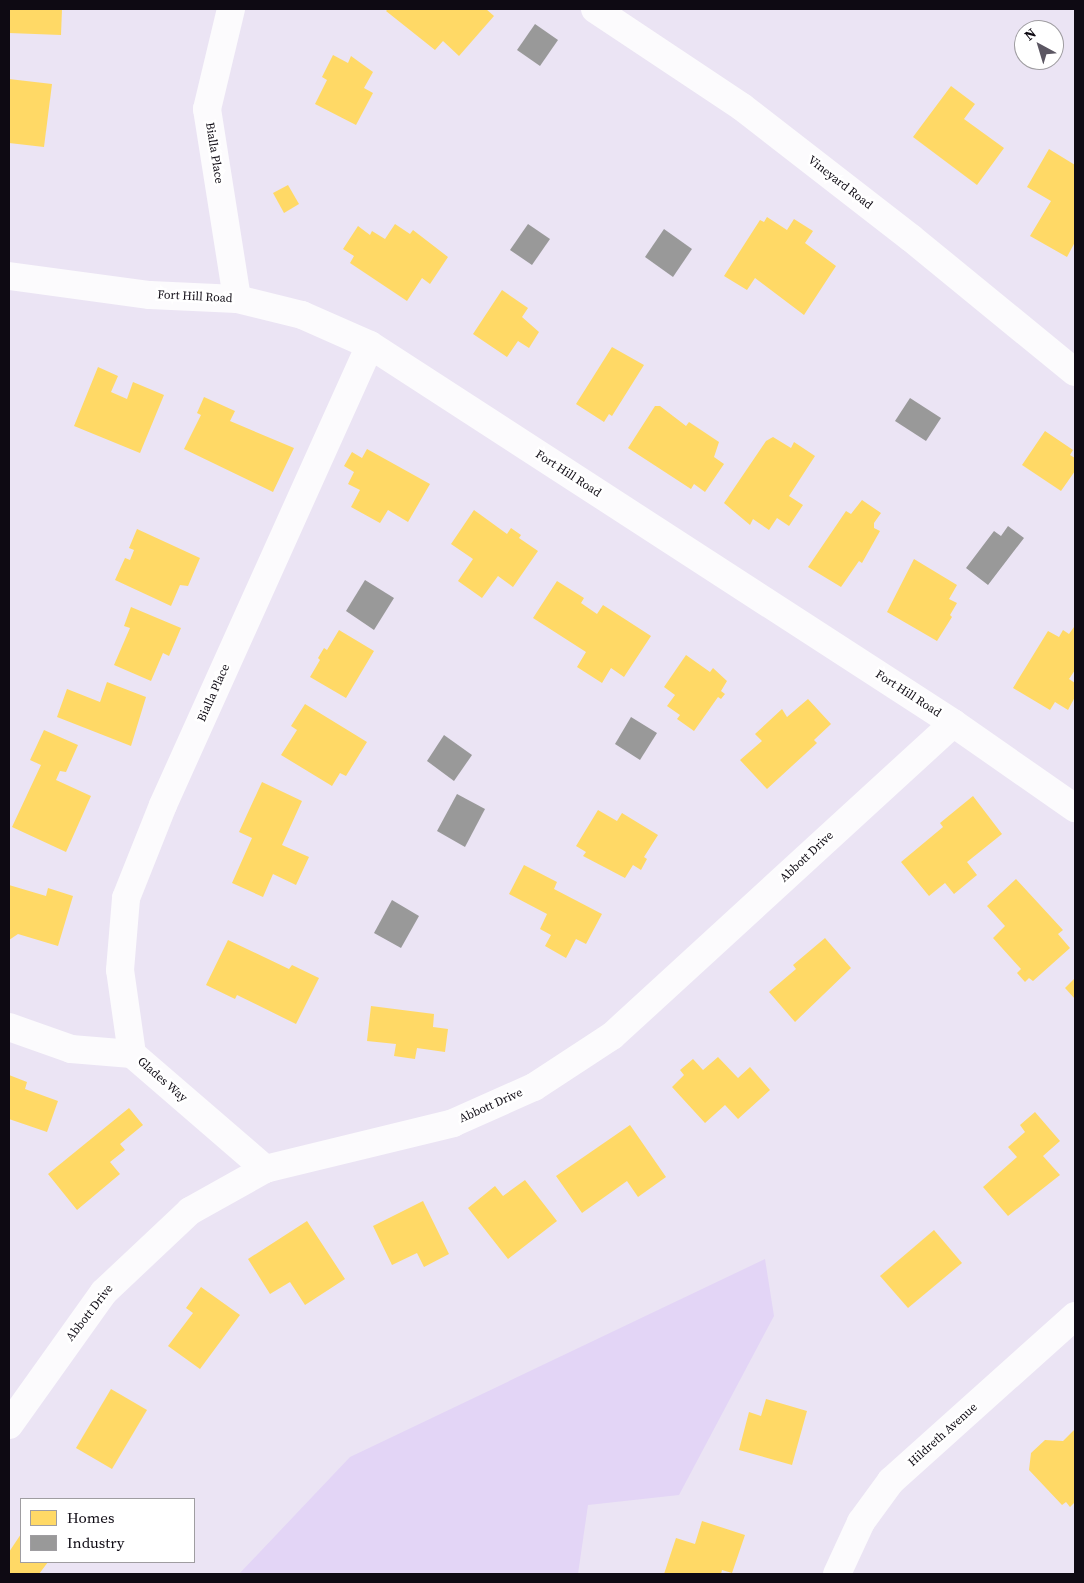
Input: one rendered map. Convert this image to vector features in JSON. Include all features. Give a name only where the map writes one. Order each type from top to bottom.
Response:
[{"type":"street","name":"Bialla Place","points":[[231,9],[207,109],[237,299]]},
{"type":"street","name":"Vineyard Road","points":[[595,9],[742,107],[911,238],[1075,372]]},
{"type":"street","name":"Fort Hill Road","points":[[9,276],[150,295],[237,299],[302,315],[370,345],[953,723],[1075,808]]},
{"type":"street","name":"Bialla Place","points":[[132,1054],[120,970],[126,898],[163,805],[370,345]]},
{"type":"street","name":"Abbott Drive","points":[[9,1425],[104,1292],[190,1211],[265,1169],[453,1123],[534,1087],[612,1036],[953,723]]},
{"type":"street","name":"Glades Way","points":[[9,1027],[71,1049],[132,1054],[265,1169]]},
{"type":"street","name":"Hildreth Avenue","points":[[837,1574],[861,1522],[891,1481],[1075,1316]]},
{"type":"shaded area","points":[[765,1259],[774,1316],[679,1495],[588,1505],[578,1574],[239,1574],[350,1457]]},
{"type":"building: Homes","points":[[9,9],[62,9],[61,35],[9,33]]},
{"type":"building: Homes","points":[[388,9],[486,9],[494,16],[459,56],[443,41],[435,50],[386,11]]},
{"type":"building: Homes","points":[[333,55],[348,63],[351,56],[373,72],[364,88],[373,93],[356,125],[315,104],[327,80],[322,77]]},
{"type":"building: Homes","points":[[9,79],[52,84],[44,147],[9,143]]},
{"type":"building: Homes","points":[[951,86],[975,104],[964,119],[1004,148],[977,185],[913,137]]},
{"type":"building: Homes","points":[[1049,149],[1075,165],[1075,242],[1067,257],[1030,236],[1051,201],[1027,187]]},
{"type":"building: Homes","points":[[288,185],[299,204],[284,213],[273,193]]},
{"type":"building: Homes","points":[[767,217],[787,230],[794,219],[813,231],[805,243],[836,266],[804,315],[755,278],[747,290],[724,276],[760,220],[764,222]]},
{"type":"building: Homes","points":[[395,224],[410,234],[413,230],[448,257],[430,284],[422,278],[407,301],[350,263],[354,256],[343,249],[358,226],[370,235],[372,231],[385,239]]},
{"type":"building: Homes","points":[[502,290],[528,308],[522,317],[539,332],[529,348],[518,341],[507,357],[473,334]]},
{"type":"building: Homes","points":[[612,347],[644,365],[612,416],[609,414],[604,422],[576,404]]},
{"type":"building: Homes","points":[[98,367],[118,376],[111,392],[127,399],[133,382],[164,395],[140,453],[74,426]]},
{"type":"building: Homes","points":[[204,397],[235,411],[230,421],[294,448],[273,492],[184,449],[201,415],[197,413]]},
{"type":"building: Homes","points":[[655,406],[660,406],[686,426],[689,422],[719,442],[714,457],[724,464],[705,492],[694,484],[691,489],[628,448]]},
{"type":"building: Homes","points":[[1045,431],[1073,450],[1070,455],[1075,458],[1075,471],[1061,491],[1022,465]]},
{"type":"building: Homes","points":[[773,437],[791,448],[794,442],[815,456],[789,496],[803,505],[789,526],[777,518],[769,530],[753,519],[750,525],[724,503],[766,441]]},
{"type":"building: Homes","points":[[367,449],[430,484],[408,522],[388,510],[380,523],[351,507],[360,490],[348,484],[354,472],[344,466],[352,452],[362,458]]},
{"type":"building: Homes","points":[[862,500],[881,513],[874,523],[874,528],[880,531],[862,563],[859,561],[841,587],[808,567],[846,511],[851,514]]},
{"type":"building: Homes","points":[[474,510],[507,534],[511,528],[521,535],[519,538],[538,551],[513,587],[498,576],[482,598],[458,581],[473,559],[451,544]]},
{"type":"building: Homes","points":[[137,529],[200,558],[188,586],[180,585],[171,606],[115,580],[125,558],[130,560],[134,550],[129,548]]},
{"type":"building: Homes","points":[[914,559],[957,585],[949,599],[957,603],[950,615],[952,617],[937,641],[887,612]]},
{"type":"building: Homes","points":[[557,581],[584,598],[581,603],[597,614],[603,605],[651,636],[624,677],[611,668],[602,683],[577,667],[586,652],[533,618]]},
{"type":"building: Homes","points":[[131,607],[181,628],[169,656],[163,653],[151,681],[114,665],[130,628],[124,626]]},
{"type":"building: Homes","points":[[1074,627],[1075,670],[1069,679],[1075,683],[1075,697],[1068,710],[1055,702],[1050,710],[1013,688],[1048,631],[1059,637],[1063,630],[1069,634]]},
{"type":"building: Homes","points":[[339,630],[374,651],[346,698],[310,677],[320,660],[318,658],[324,648],[327,650]]},
{"type":"building: Homes","points":[[686,655],[710,672],[713,668],[727,681],[721,691],[725,694],[721,699],[718,697],[694,731],[677,719],[680,715],[667,706],[675,695],[664,687]]},
{"type":"building: Homes","points":[[107,682],[146,697],[131,746],[57,717],[67,689],[100,702]]},
{"type":"building: Homes","points":[[808,699],[831,724],[814,740],[817,743],[767,789],[740,760],[762,741],[755,734],[782,709],[787,717]]},
{"type":"building: Homes","points":[[305,704],[367,742],[346,776],[340,773],[332,786],[281,755],[297,730],[291,726]]},
{"type":"building: Homes","points":[[44,730],[78,745],[66,772],[60,771],[56,780],[91,796],[66,852],[12,827],[41,765],[30,760]]},
{"type":"building: Homes","points":[[262,782],[302,801],[282,845],[309,857],[296,885],[273,874],[263,897],[232,883],[252,838],[239,832]]},
{"type":"building: Homes","points":[[973,796],[1002,834],[967,862],[977,875],[954,894],[945,883],[929,896],[901,862],[943,827],[940,823]]},
{"type":"building: Homes","points":[[598,810],[617,821],[622,813],[658,835],[644,857],[647,859],[641,870],[633,865],[625,878],[583,856],[586,852],[576,846]]},
{"type":"building: Homes","points":[[524,865],[557,882],[554,889],[602,914],[586,944],[576,939],[566,958],[545,946],[551,935],[540,929],[547,914],[509,894]]},
{"type":"building: Homes","points":[[1016,879],[1063,930],[1058,934],[1070,948],[1033,981],[1029,978],[1025,982],[1017,973],[1021,969],[993,938],[1005,926],[987,906]]},
{"type":"building: Homes","points":[[9,885],[46,896],[48,888],[73,896],[58,946],[18,934],[9,940]]},
{"type":"building: Homes","points":[[825,938],[851,968],[795,1022],[769,992],[796,969],[793,965]]},
{"type":"building: Homes","points":[[228,940],[289,969],[292,965],[319,978],[296,1024],[237,995],[235,999],[206,985]]},
{"type":"building: Homes","points":[[1075,978],[1075,999],[1065,988]]},
{"type":"building: Homes","points":[[371,1006],[434,1014],[433,1027],[448,1029],[445,1052],[417,1048],[415,1059],[394,1056],[396,1044],[367,1041]]},
{"type":"building: Homes","points":[[718,1057],[738,1078],[750,1067],[770,1090],[738,1119],[725,1105],[705,1123],[672,1087],[684,1075],[680,1070],[693,1059],[703,1070]]},
{"type":"building: Homes","points":[[9,1075],[27,1082],[25,1089],[58,1101],[47,1132],[9,1119]]},
{"type":"building: Homes","points":[[129,1108],[143,1125],[120,1144],[125,1150],[110,1162],[120,1174],[77,1210],[48,1174]]},
{"type":"building: Homes","points":[[1035,1112],[1060,1141],[1043,1156],[1060,1175],[1008,1216],[983,1187],[1017,1157],[1008,1147],[1025,1132],[1020,1125]]},
{"type":"building: Homes","points":[[630,1125],[666,1177],[638,1197],[627,1181],[582,1213],[556,1176]]},
{"type":"building: Homes","points":[[525,1180],[557,1221],[508,1259],[468,1208],[495,1186],[503,1196]]},
{"type":"building: Homes","points":[[423,1201],[449,1254],[424,1267],[417,1253],[392,1265],[373,1226]]},
{"type":"building: Homes","points":[[307,1221],[345,1279],[305,1305],[290,1282],[270,1294],[248,1259]]},
{"type":"building: Homes","points":[[934,1230],[962,1263],[908,1308],[880,1276]]},
{"type":"building: Homes","points":[[201,1287],[240,1315],[200,1369],[168,1346],[193,1313],[186,1308]]},
{"type":"building: Homes","points":[[111,1389],[147,1410],[112,1469],[76,1448]]},
{"type":"building: Homes","points":[[766,1399],[807,1411],[792,1465],[739,1450],[749,1412],[761,1416]]},
{"type":"building: Homes","points":[[1075,1429],[1075,1502],[1070,1507],[1066,1502],[1062,1505],[1029,1470],[1031,1453],[1045,1440],[1063,1441]]},
{"type":"building: Homes","points":[[702,1521],[745,1535],[732,1573],[722,1570],[721,1574],[664,1574],[676,1538],[695,1544]]},
{"type":"building: Homes","points":[[20,1536],[20,1563],[47,1563],[39,1574],[9,1574],[9,1552]]},
{"type":"building: Industry","points":[[535,24],[558,40],[540,66],[517,50]]},
{"type":"building: Industry","points":[[528,224],[550,239],[532,265],[510,250]]},
{"type":"building: Industry","points":[[664,229],[692,249],[673,277],[645,257]]},
{"type":"building: Industry","points":[[910,398],[941,418],[926,441],[895,421]]},
{"type":"building: Industry","points":[[1008,526],[1024,538],[988,585],[966,568],[994,531],[1001,536]]},
{"type":"building: Industry","points":[[365,580],[394,598],[374,630],[346,611]]},
{"type":"building: Industry","points":[[631,717],[657,733],[640,760],[615,744]]},
{"type":"building: Industry","points":[[444,735],[472,755],[454,781],[427,761]]},
{"type":"building: Industry","points":[[457,794],[485,809],[465,847],[437,831]]},
{"type":"building: Industry","points":[[392,900],[419,916],[401,948],[374,933]]}]
